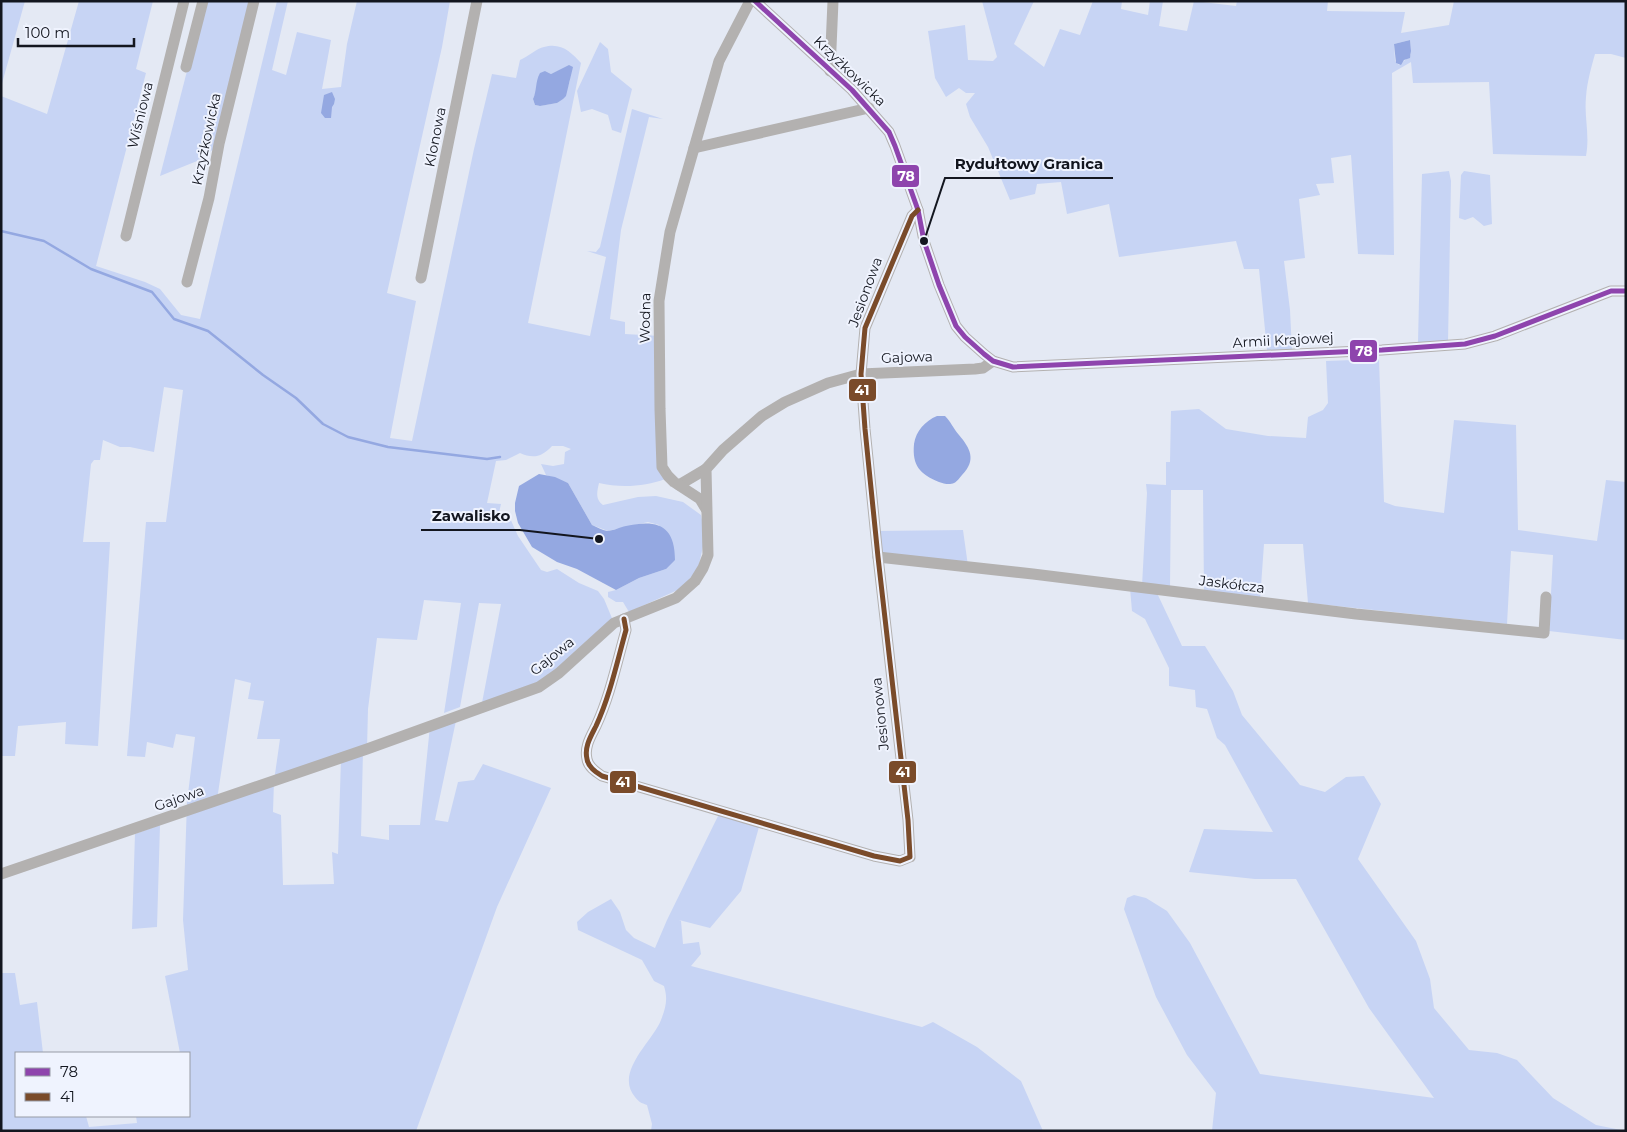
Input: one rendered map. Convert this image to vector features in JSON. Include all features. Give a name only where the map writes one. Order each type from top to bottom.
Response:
[{"type":"street","name":"Wiśniowa","points":[[126,236],[184,1]]},
{"type":"street","points":[[186,68],[203,1]]},
{"type":"street","name":"Krzyżkowicka","points":[[187,282],[209,198],[223,128],[254,1]]},
{"type":"street","name":"Klonowa","points":[[421,278],[477,1]]},
{"type":"street","name":"Wodna","points":[[706,509],[700,499],[668,476],[662,467],[659,301],[670,232],[719,61],[750,1]]},
{"type":"street","name":"Krzyżkowicka","points":[[755,1],[852,90],[889,132],[896,146],[918,210],[922,234],[951,316],[964,337],[974,347],[993,360]]},
{"type":"street","points":[[830,71],[833,1]]},
{"type":"street","points":[[694,148],[869,108]]},
{"type":"street","name":"Jesionowa","points":[[624,619],[626,630],[603,711],[588,743],[586,752],[589,765],[596,772],[874,856],[904,861],[910,857],[865,429],[862,374],[865,328],[912,216],[918,210]]},
{"type":"street","name":"Armii Krajowej","points":[[993,360],[1013,367],[1030,367],[1465,344],[1496,336],[1611,291],[1626,291]]},
{"type":"street","name":"Gajowa","points":[[1,874],[368,749],[539,687],[559,674],[614,623],[676,598],[695,581],[708,555],[706,469],[723,450],[762,416],[785,402],[828,384],[862,374],[975,369],[983,368],[993,360]]},
{"type":"street","points":[[679,485],[706,469]]},
{"type":"street","name":"Jaskółcza","points":[[879,557],[1356,614],[1544,633],[1546,596]]},
{"type":"shaded area","points":[[1,1],[25,1],[1,87]]},
{"type":"shaded area","points":[[79,1],[153,1],[136,69],[146,73],[96,266],[145,282],[160,289],[181,315],[200,319],[277,1],[288,1],[272,70],[286,75],[297,32],[331,40],[322,89],[341,87],[347,44],[357,1],[450,1],[442,47],[387,293],[416,301],[390,438],[412,441],[474,149],[492,74],[516,78],[520,60],[538,49],[550,46],[565,49],[581,63],[528,323],[590,336],[606,257],[587,251],[596,252],[600,247],[632,109],[663,119],[649,117],[621,230],[610,319],[625,322],[625,334],[660,336],[665,479],[649,484],[632,486],[615,486],[599,483],[597,495],[603,505],[638,497],[656,496],[683,502],[701,515],[704,542],[698,569],[682,588],[629,612],[623,602],[616,602],[608,597],[608,592],[639,578],[666,569],[659,525],[648,522],[608,531],[592,525],[568,483],[546,475],[541,464],[553,466],[564,464],[565,452],[571,449],[563,446],[552,446],[541,455],[529,456],[520,453],[506,460],[496,461],[487,503],[501,504],[498,517],[509,516],[518,536],[541,570],[547,572],[557,569],[579,583],[598,591],[604,599],[614,623],[559,673],[481,708],[501,604],[479,603],[460,707],[444,713],[461,603],[424,600],[417,640],[377,638],[368,709],[367,749],[363,751],[361,836],[389,840],[389,825],[420,825],[430,726],[457,716],[435,820],[448,822],[458,782],[474,780],[483,764],[551,788],[497,907],[416,1131],[1,1131],[1,973],[15,973],[20,1005],[37,1002],[43,1052],[15,1052],[15,1117],[86,1117],[89,1127],[137,1123],[136,1117],[190,1117],[190,1052],[180,1052],[165,976],[188,970],[183,920],[187,802],[195,737],[176,734],[173,748],[147,742],[145,757],[127,756],[146,522],[166,522],[183,390],[164,387],[154,452],[120,447],[103,440],[100,460],[94,460],[91,464],[83,542],[110,542],[98,746],[65,744],[66,722],[18,726],[15,756],[2,756],[1,758],[1,96],[47,114]],"holes":[[[569,66],[570,81],[557,103],[535,105],[533,99],[545,71],[551,74]],[[235,679],[251,683],[248,699],[264,701],[257,739],[280,739],[274,781],[217,800]],[[341,759],[338,854],[332,852],[334,884],[283,885],[281,815],[273,812],[274,781]]]},
{"type":"shaded area","points":[[205,1],[252,1],[219,144],[202,159],[160,176]]},
{"type":"shaded area","points":[[982,1],[1034,1],[1014,44],[1044,67],[1060,29],[1080,35],[1093,1],[1122,1],[1121,9],[1148,15],[1150,1],[1163,1],[1159,26],[1187,31],[1194,1],[1236,6],[1237,1],[1328,1],[1327,11],[1405,12],[1401,33],[1449,25],[1454,1],[1626,1],[1626,58],[1611,54],[1595,54],[1592,65],[1586,97],[1586,156],[1493,154],[1489,82],[1413,83],[1411,62],[1392,73],[1394,255],[1358,254],[1351,155],[1331,158],[1334,183],[1316,184],[1320,195],[1299,199],[1305,258],[1284,261],[1290,310],[1292,351],[1267,350],[1259,269],[1244,269],[1236,241],[1119,257],[1109,204],[1067,214],[1061,182],[1037,184],[1035,194],[1010,200],[988,147],[970,117],[966,104],[975,93],[966,93],[959,88],[946,97],[935,78],[928,31],[965,25],[968,60],[993,61],[997,57]],"holes":[[[1410,40],[1411,55],[1399,65],[1395,61],[1394,44]]]},
{"type":"shaded area","points":[[600,42],[608,49],[611,72],[632,89],[621,133],[612,130],[608,115],[592,109],[581,112],[577,91]]},
{"type":"shaded area","points":[[1449,171],[1451,181],[1448,342],[1418,342],[1422,174]]},
{"type":"shaded area","points":[[1464,171],[1490,175],[1492,224],[1484,226],[1473,217],[1465,220],[1459,218],[1461,175]]},
{"type":"shaded area","points":[[1379,359],[1384,502],[1395,506],[1444,513],[1454,420],[1516,425],[1518,530],[1597,541],[1606,480],[1626,482],[1626,640],[1549,631],[1553,555],[1511,551],[1507,624],[1308,603],[1303,544],[1264,544],[1260,600],[1204,591],[1203,490],[1171,490],[1170,587],[1142,586],[1146,484],[1166,485],[1166,462],[1170,462],[1171,411],[1199,409],[1226,429],[1268,436],[1306,438],[1308,417],[1323,410],[1328,403],[1326,361]]},
{"type":"shaded area","points":[[963,530],[968,566],[881,555],[877,531]]},
{"type":"shaded area","points":[[1130,588],[1156,591],[1182,646],[1205,646],[1233,691],[1242,715],[1300,785],[1325,792],[1346,777],[1364,776],[1381,804],[1358,859],[1416,941],[1430,979],[1434,1008],[1469,1050],[1497,1053],[1517,1060],[1553,1098],[1596,1125],[1626,1131],[1212,1131],[1216,1093],[1187,1055],[1156,997],[1124,909],[1127,898],[1134,895],[1146,898],[1167,911],[1190,943],[1260,1074],[1434,1098],[1369,1008],[1296,879],[1255,879],[1189,872],[1204,829],[1273,832],[1225,745],[1217,738],[1207,709],[1196,707],[1195,690],[1169,686],[1169,668],[1145,619],[1132,611]]},
{"type":"shaded area","points":[[719,814],[759,827],[741,891],[710,928],[679,920],[681,921],[683,944],[699,942],[701,954],[691,966],[922,1027],[933,1022],[977,1047],[1021,1081],[1043,1131],[651,1131],[652,1124],[647,1105],[635,1097],[630,1087],[629,1077],[637,1057],[661,1020],[666,1003],[664,986],[654,981],[642,960],[578,930],[577,922],[588,912],[611,899],[620,912],[626,930],[634,938],[655,948]]},
{"type":"shaded area","points":[[160,825],[157,927],[132,929],[135,834]]},
{"type":"water","points":[[1410,40],[1410,58],[1404,60],[1401,65],[1396,63],[1394,44]]},
{"type":"water","points":[[569,65],[573,67],[566,96],[557,103],[535,105],[533,99],[540,73],[545,71],[551,74]]},
{"type":"water","points":[[332,92],[335,99],[331,118],[325,118],[321,113],[324,95]]},
{"type":"water","points":[[937,416],[945,416],[947,418],[969,449],[971,459],[967,470],[952,484],[941,483],[927,476],[916,464],[914,458],[914,444],[919,431],[925,424]]},
{"type":"water","points":[[539,474],[555,477],[568,483],[592,525],[601,529],[609,531],[647,523],[662,527],[672,539],[675,560],[666,569],[639,578],[616,590],[577,569],[557,562],[532,547],[518,523],[515,503],[519,486]]},
{"type":"waterway","points":[[1,231],[44,241],[91,269],[152,292],[174,319],[208,331],[263,375],[296,398],[323,424],[348,437],[388,447],[487,459],[500,457]]},
{"type":"transit line","name":"78","points":[[755,1],[852,90],[889,132],[918,210],[924,241],[939,285],[956,326],[965,337],[993,361],[1013,367],[1382,350],[1465,344],[1495,336],[1611,291],[1626,291]]},
{"type":"transit line","name":"41","points":[[624,619],[626,630],[613,679],[601,715],[587,746],[586,755],[588,762],[595,771],[602,776],[874,856],[900,861],[910,857],[908,820],[878,557],[861,374],[865,328],[912,216],[918,210]]},
{"type":"place","name":"Rydułtowy Granica","points":[[924,241]]},
{"type":"place","name":"Zawalisko","points":[[599,539]]}]
